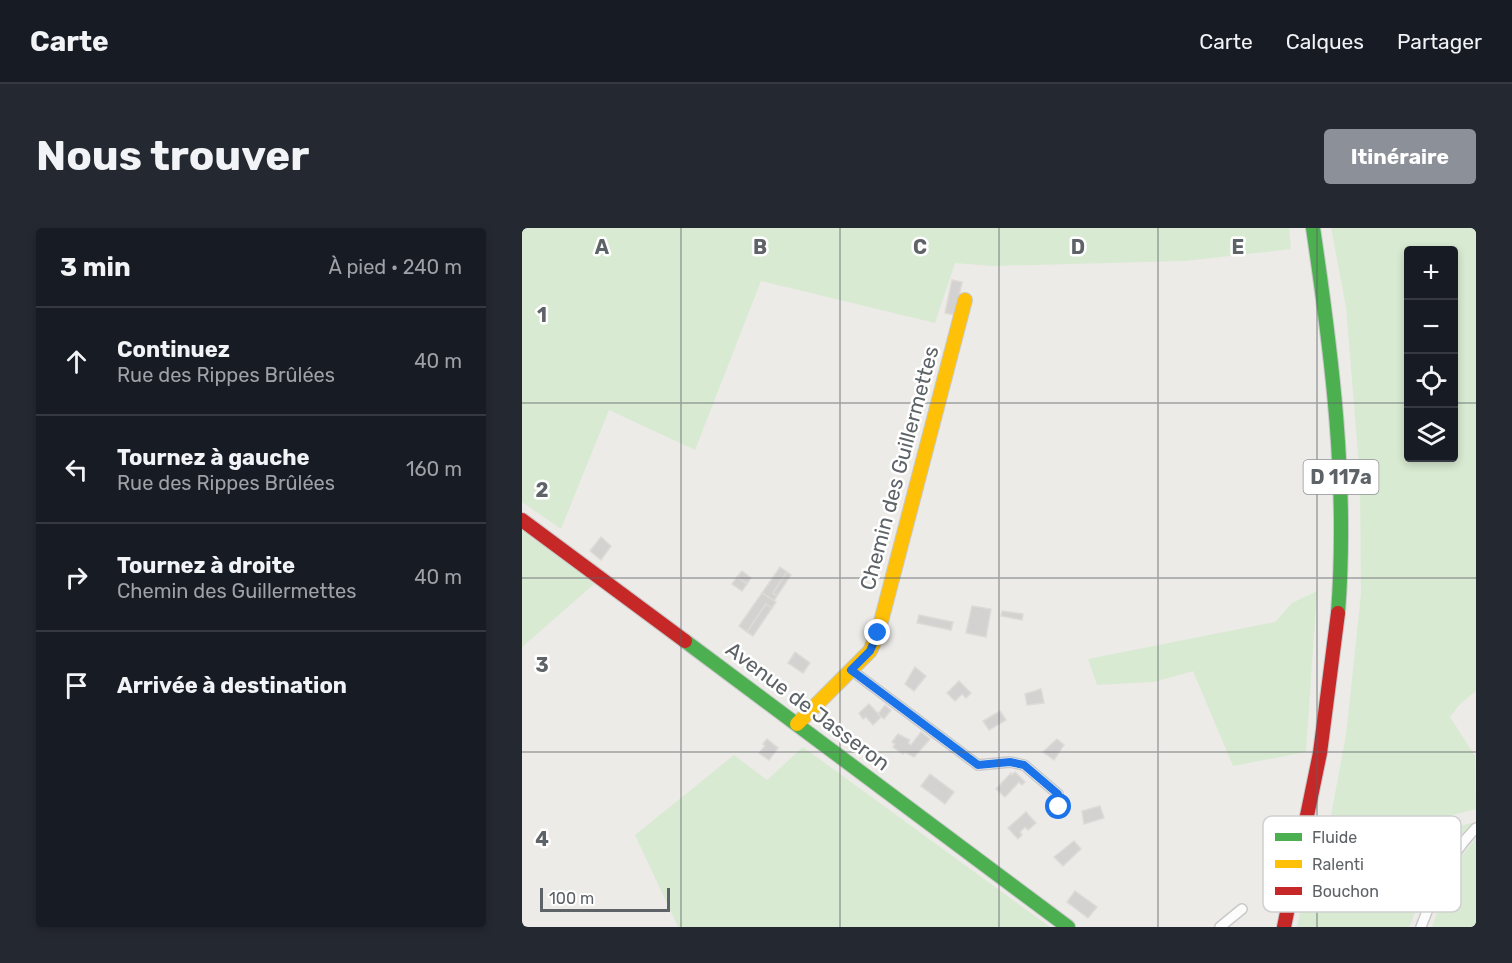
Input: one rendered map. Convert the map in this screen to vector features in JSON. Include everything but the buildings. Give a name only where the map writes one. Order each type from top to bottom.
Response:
[{"type":"main road","name":"D 117a","points":[[1308,816],[1326,726],[1342,575],[1342,489],[1338,430],[1325,306],[1313,228]]},
{"type":"main road","name":"Chemin des Guillermettes","points":[[797,724],[870,651],[878,633],[965,300]]},
{"type":"main road","name":"Avenue de Jasseron","points":[[522,520],[1068,927]]},
{"type":"main road","name":"D 117a","points":[[1284,927],[1287,912]]},
{"type":"street","points":[[851,670],[978,765],[1010,762],[1024,765],[1058,794],[1059,807]]},
{"type":"street","points":[[1461,844],[1476,828]]},
{"type":"street","points":[[1220,927],[1242,909]]},
{"type":"street","points":[[1421,927],[1427,912]]},
{"type":"green space","points":[[522,228],[1289,228],[1291,249],[1185,261],[992,266],[955,263],[935,323],[761,281],[695,450],[609,410],[561,529],[522,502]]},
{"type":"green space","points":[[1331,228],[1476,228],[1476,691],[1459,705],[1450,717],[1475,756],[1476,809],[1448,816],[1331,816],[1346,735],[1361,594],[1360,479],[1346,307]]},
{"type":"green space","points":[[522,529],[594,584],[522,647]]},
{"type":"green space","points":[[1317,591],[1306,752],[1233,766],[1193,671],[1154,682],[1097,685],[1088,659],[1275,622],[1292,603]]},
{"type":"green space","points":[[803,747],[1050,927],[678,927],[635,835],[734,755],[767,780]]},
{"type":"green space","points":[[1475,822],[1461,835],[1461,826]]},
{"type":"green space","points":[[1476,838],[1476,927],[1432,927],[1437,912],[1461,912],[1461,857]]},
{"type":"green space","points":[[1300,912],[1415,912],[1409,927],[1297,927]]},
{"type":"traffic: fast","points":[[1313,228],[1336,420],[1341,516],[1338,613]]},
{"type":"traffic: fast","points":[[685,641],[1068,927]]},
{"type":"traffic: slow","points":[[797,724],[870,651],[878,633],[965,300]]},
{"type":"traffic: jam","points":[[522,520],[685,641]]},
{"type":"traffic: jam","points":[[1307,816],[1320,753],[1338,613]]},
{"type":"traffic: jam","points":[[1284,927],[1287,912]]},
{"type":"route","points":[[878,633],[870,651],[851,670],[978,765],[1010,762],[1024,765],[1058,794],[1059,807]]}]
